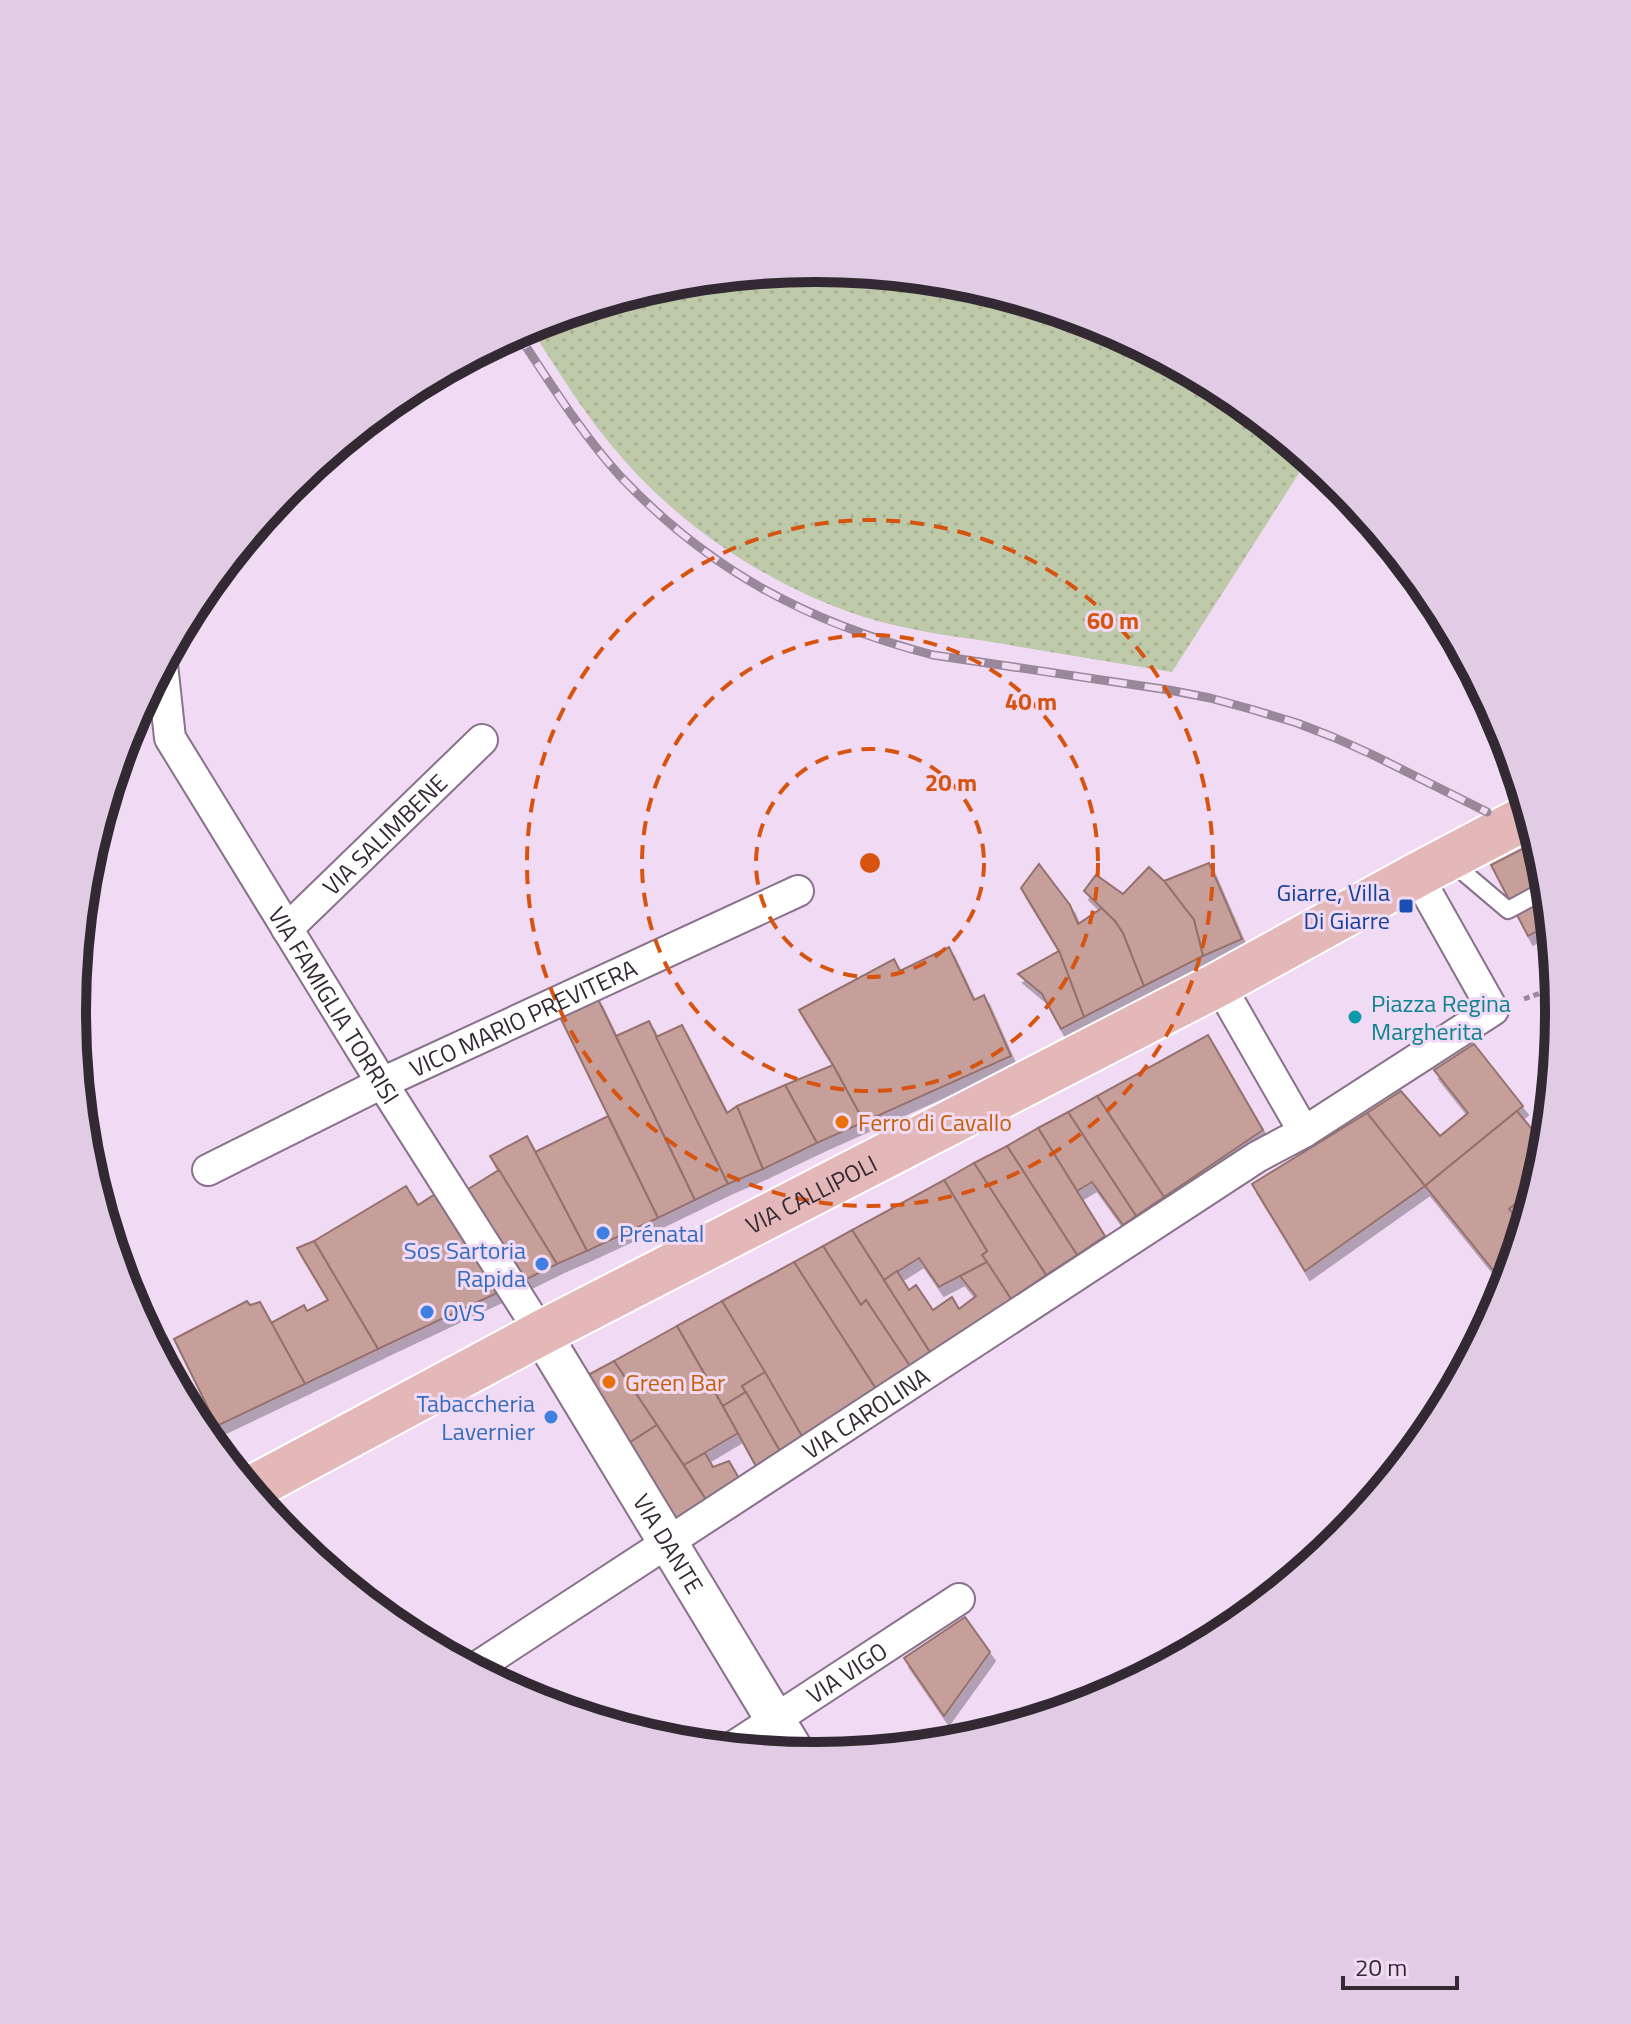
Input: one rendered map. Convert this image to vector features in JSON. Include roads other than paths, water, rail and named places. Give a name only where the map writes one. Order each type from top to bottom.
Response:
[{"type":"main road","name":"VIA CALLIPOLI","points":[[260,1484],[541,1333],[1219,984],[1519,821]]},
{"type":"street","name":"VIA FAMIGLIA TORRISI","points":[[164,683],[170,738],[382,1083],[541,1333]]},
{"type":"street","name":"VIA SALIMBENE","points":[[287,929],[482,740]]},
{"type":"street","name":"VIA CAROLINA","points":[[485,1662],[1257,1157],[1304,1132],[1493,1010],[1432,867]]},
{"type":"street","name":"VICO MARIO PREVITERA","points":[[208,1170],[382,1083],[798,891]]},
{"type":"street","points":[[1219,984],[1304,1132]]},
{"type":"street","name":"VIA DANTE","points":[[541,1333],[788,1741]]},
{"type":"street","name":"VIA VIGO","points":[[747,1738],[959,1599]]},
{"type":"lane","points":[[1432,867],[1508,910],[1535,895]]},
{"type":"railway","points":[[524,344],[592,442],[654,510],[725,566],[802,609],[887,642],[933,655],[1169,690],[1254,710],[1333,737],[1487,812]]},
{"type":"place","name":"Giarre, Villa Di Giarre","points":[[1406,906]]},
{"type":"place","name":"Piazza Regina Margherita","points":[[1355,1017]]},
{"type":"place","name":"Ferro di Cavallo","points":[[842,1122]]},
{"type":"place","name":"Prénatal","points":[[603,1233]]},
{"type":"place","name":"Sos Sartoria Rapida","points":[[542,1264]]},
{"type":"place","name":"OVS","points":[[427,1312]]},
{"type":"place","name":"Green Bar","points":[[609,1382]]},
{"type":"place","name":"Tabaccheria Lavernier","points":[[551,1417]]}]
